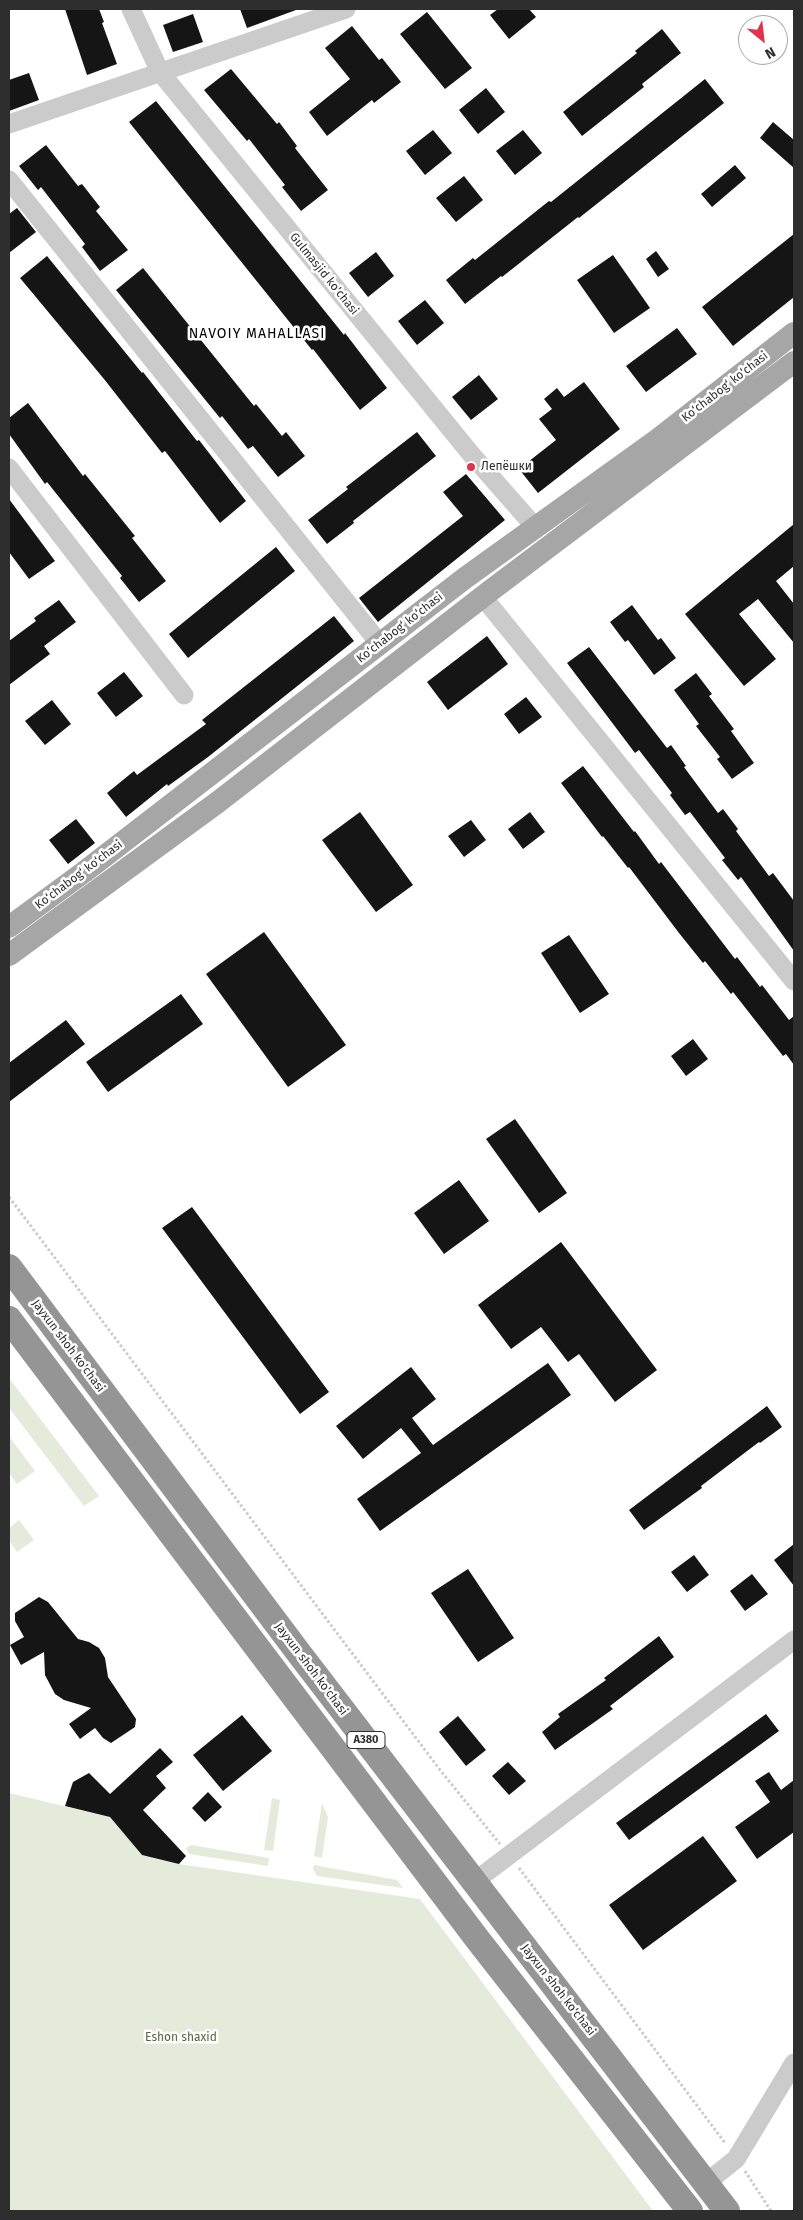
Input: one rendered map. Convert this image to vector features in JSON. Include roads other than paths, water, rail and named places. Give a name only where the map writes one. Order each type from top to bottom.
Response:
[{"type":"highway","name":"Jayxun shoh ko'chasi","points":[[9,1267],[318,1678],[727,2211]]},
{"type":"highway","points":[[9,1319],[34,1300]]},
{"type":"highway","name":"A380","points":[[9,1319],[433,1880],[690,2211]]},
{"type":"highway","points":[[294,1695],[318,1678]]},
{"type":"highway","points":[[433,1880],[458,1859]]},
{"type":"main road","name":"Ko‘chabog‘ ko‘chasi","points":[[9,927],[474,571],[657,440],[794,333]]},
{"type":"main road","name":"Ko‘chabog‘ ko‘chasi","points":[[9,956],[218,802],[486,594],[794,362]]},
{"type":"street","name":"Gulmasjid ko'chasi","points":[[132,9],[160,72],[465,447],[535,527]]},
{"type":"street","points":[[9,124],[346,9]]},
{"type":"street","points":[[9,180],[380,644]]},
{"type":"street","points":[[9,468],[184,695]]},
{"type":"street","points":[[474,571],[486,594],[794,981]]},
{"type":"street","points":[[202,780],[218,802]]},
{"type":"street","points":[[475,1881],[794,1640]]},
{"type":"street","points":[[706,2184],[736,2158],[794,2063]]},
{"type":"place","name":"Лепёшки","points":[[471,467]]},
{"type":"district","name":"NAVOIY MAHALLASI","points":[[257,334]]},
{"type":"park label","name":"Eshon shaxid","points":[[181,2038]]}]
